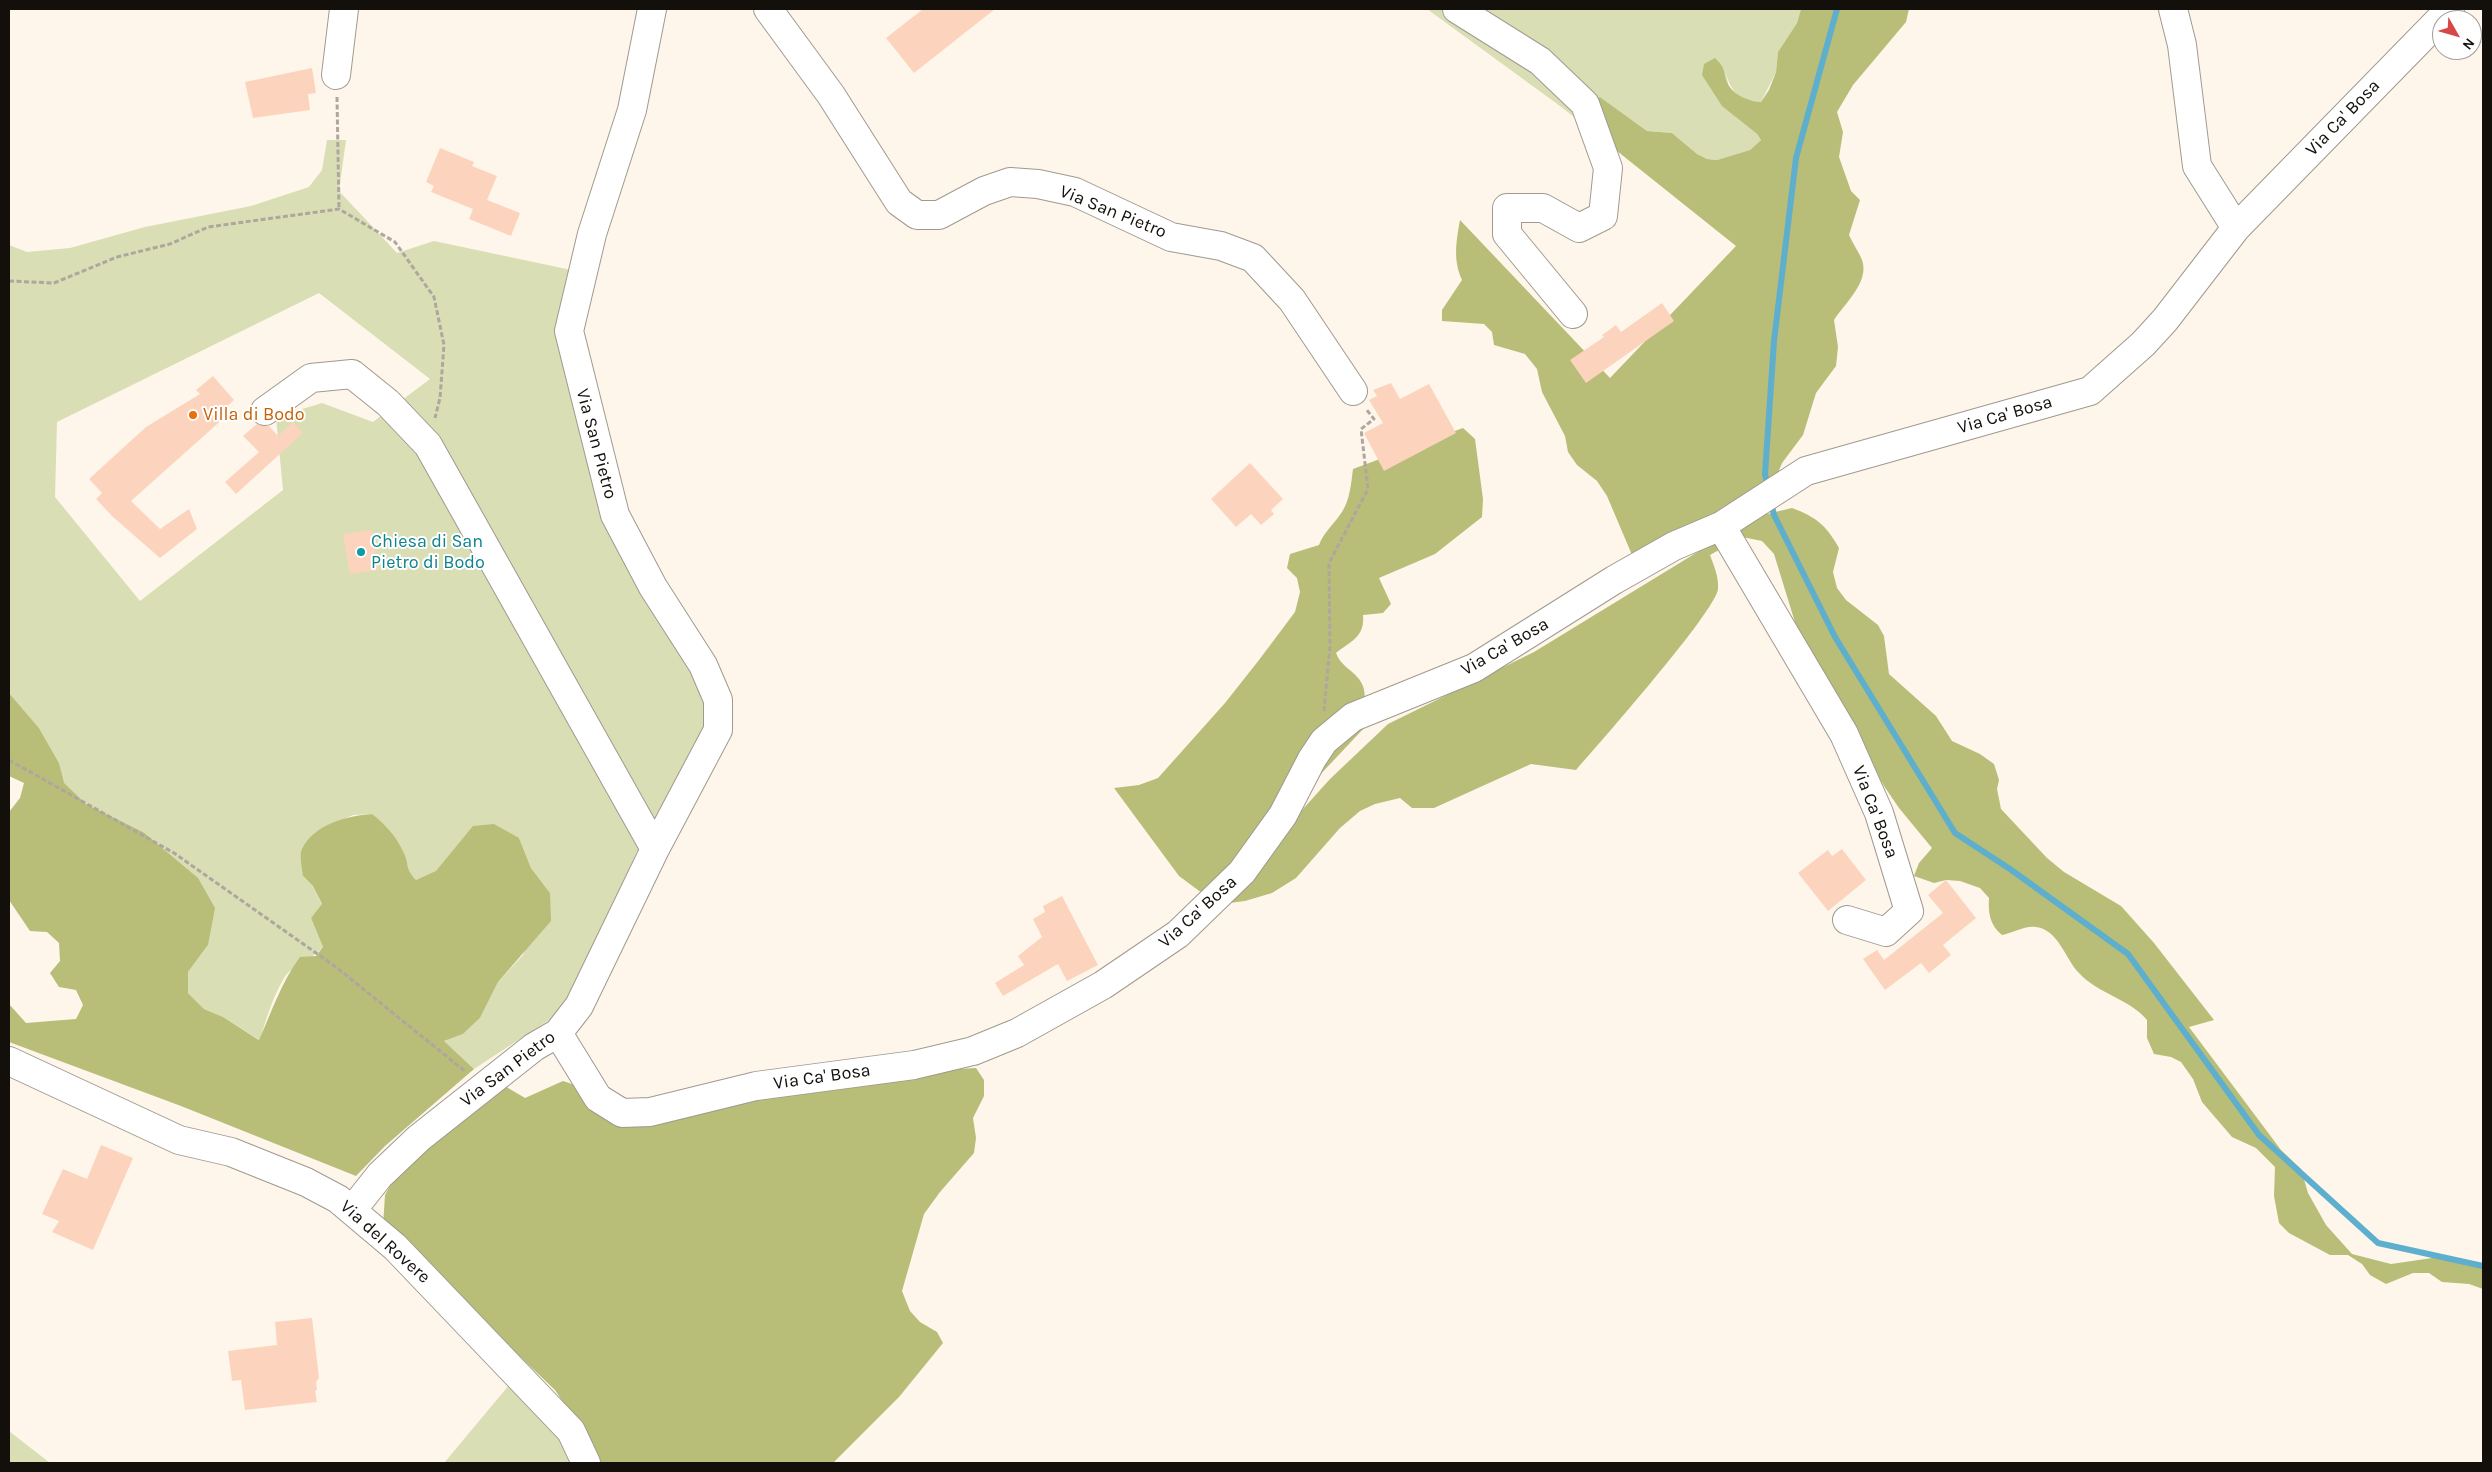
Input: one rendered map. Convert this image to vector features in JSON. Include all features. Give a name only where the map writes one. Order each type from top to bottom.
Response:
[{"type":"street","points":[[336,75],[344,9]]},
{"type":"street","name":"Via San Pietro","points":[[353,1209],[380,1175],[419,1138],[534,1046],[558,1033],[579,1006],[655,849],[718,730],[718,700],[703,665],[654,587],[615,514],[569,331],[592,234],[632,110],[652,9]]},
{"type":"street","name":"Via San Pietro","points":[[768,9],[831,95],[899,202],[917,215],[938,215],[984,191],[1010,182],[1038,184],[1075,192],[1171,237],[1221,246],[1253,258],[1292,300],[1352,391]]},
{"type":"street","points":[[1457,9],[1540,61],[1585,104],[1608,168],[1603,216],[1579,228],[1543,208],[1507,208],[1507,234],[1573,314]]},
{"type":"street","points":[[2173,9],[2182,45],[2197,166],[2236,228]]},
{"type":"street","name":"Via Ca' Bosa","points":[[558,1033],[598,1098],[622,1112],[650,1112],[756,1086],[914,1065],[973,1051],[1016,1033],[1103,985],[1178,934],[1242,872],[1283,815],[1312,759],[1324,741],[1354,717],[1474,668],[1614,580],[1674,546],[1721,526],[1806,471],[2090,391],[2143,344],[2165,320],[2236,228],[2450,9]]},
{"type":"street","points":[[265,411],[310,378],[352,374],[388,402],[428,445],[655,849]]},
{"type":"street","name":"Via Ca' Bosa","points":[[1721,526],[1844,734],[1879,813],[1909,911],[1886,932],[1847,920]]},
{"type":"street","name":"Via del Rovere","points":[[9,1061],[180,1140],[231,1152],[306,1182],[353,1209],[427,1279],[571,1431],[586,1463]]},
{"type":"path","points":[[336,75],[339,209]]},
{"type":"path","points":[[9,281],[54,283],[117,257],[170,244],[208,227],[339,209],[395,242],[434,297],[444,345],[440,398],[428,445]]},
{"type":"path","points":[[1324,741],[1324,703],[1330,646],[1329,563],[1368,489],[1361,429],[1374,419],[1352,391]]},
{"type":"path","points":[[9,760],[174,853],[336,967],[484,1086]]},
{"type":"green space","points":[[1427,9],[1801,9],[1797,23],[1778,52],[1776,72],[1761,102],[1752,102],[1740,97],[1731,87],[1724,66],[1736,117],[1757,134],[1761,140],[1750,150],[1717,160],[1707,159],[1697,154],[1672,133],[1647,131],[1600,97],[1591,101],[1602,139]]},
{"type":"green space","points":[[1801,9],[1909,9],[1906,22],[1853,85],[1837,112],[1843,132],[1839,157],[1851,191],[1860,200],[1849,235],[1861,257],[1864,268],[1855,292],[1834,320],[1838,347],[1836,366],[1816,393],[1803,435],[1782,463],[1775,480],[1635,562],[1607,496],[1597,481],[1577,465],[1568,452],[1565,436],[1542,392],[1537,369],[1525,354],[1494,345],[1492,332],[1484,324],[1442,321],[1442,310],[1462,280],[1456,258],[1460,220],[1610,378],[1736,246],[1602,139],[1591,101],[1600,97],[1647,131],[1672,133],[1697,154],[1707,159],[1717,160],[1750,150],[1761,140],[1757,134],[1722,106],[1702,75],[1704,64],[1715,58],[1722,66],[1727,82],[1735,93],[1743,98],[1761,102],[1769,90],[1776,72],[1778,52],[1797,23]]},
{"type":"green space","points":[[327,140],[346,140],[339,191],[397,253],[434,241],[576,271],[561,329],[613,527],[708,684],[704,746],[658,825],[636,853],[603,934],[558,1014],[474,1069],[444,1041],[463,1034],[480,1018],[498,982],[523,955],[550,893],[531,868],[519,838],[416,880],[408,869],[405,855],[397,840],[372,814],[353,815],[314,833],[303,876],[313,886],[322,905],[311,918],[323,947],[286,975],[274,998],[260,1040],[223,1017],[204,1009],[188,993],[188,972],[208,945],[143,832],[86,804],[63,783],[59,763],[39,728],[9,693],[9,245],[27,252],[70,248],[145,227],[251,206],[309,187],[322,170]],"holes":[[[319,293],[430,379],[373,422],[322,403],[276,417],[283,490],[140,601],[55,497],[57,422]]]},
{"type":"green space","points":[[1463,428],[1475,439],[1483,499],[1482,517],[1435,554],[1379,578],[1391,604],[1383,613],[1363,615],[1362,629],[1359,634],[1352,642],[1336,653],[1343,664],[1363,685],[1365,698],[1357,731],[1365,727],[1206,896],[1179,876],[1114,788],[1139,785],[1158,778],[1225,703],[1295,612],[1300,592],[1297,578],[1287,568],[1290,554],[1319,545],[1345,507],[1350,491],[1353,469]]},
{"type":"green space","points":[[1792,508],[1820,523],[1830,533],[1839,548],[1833,572],[1837,588],[1846,600],[1878,625],[1884,636],[1889,674],[1936,716],[1952,741],[1980,754],[1994,764],[1999,780],[1997,789],[2001,809],[2047,858],[2064,872],[2121,906],[2154,943],[2214,1020],[2189,1027],[2281,1150],[2301,1169],[2308,1193],[2326,1225],[2352,1254],[2391,1264],[2439,1257],[2483,1265],[2483,1289],[2469,1284],[2442,1282],[2429,1273],[2413,1273],[2386,1284],[2370,1275],[2362,1264],[2348,1255],[2330,1255],[2289,1233],[2279,1223],[2274,1196],[2275,1167],[2256,1148],[2232,1137],[2202,1102],[2193,1079],[2181,1062],[2171,1057],[2154,1054],[2147,1038],[2147,1020],[2140,1013],[2095,986],[2079,973],[2056,939],[2044,929],[2028,927],[2002,935],[1991,919],[1989,898],[1980,888],[1960,881],[1946,880],[1934,883],[1914,876],[1919,863],[1932,848],[1899,808],[1884,786],[1798,632],[1774,554],[1762,541],[1742,537],[1710,555],[1718,580],[1718,589],[1712,602],[1678,650],[1576,770],[1531,764],[1434,808],[1412,808],[1400,798],[1375,804],[1360,811],[1340,828],[1296,878],[1272,893],[1245,901],[1229,903],[1221,900],[1330,779],[1388,724],[1534,652],[1768,509],[1767,514]]},
{"type":"green space","points":[[9,693],[39,728],[59,763],[64,783],[86,804],[143,832],[198,878],[215,908],[208,945],[188,972],[188,993],[204,1009],[223,1017],[259,1040],[282,987],[293,967],[300,957],[316,956],[323,947],[311,918],[322,904],[313,886],[303,876],[301,862],[302,849],[314,833],[342,819],[372,814],[394,835],[405,855],[408,869],[416,880],[436,871],[473,826],[494,824],[519,838],[531,868],[550,893],[551,921],[498,982],[480,1018],[463,1034],[444,1041],[474,1069],[385,1146],[356,1176],[181,1106],[9,1042],[9,1004],[26,1023],[76,1019],[83,1005],[76,990],[59,987],[50,973],[60,961],[59,943],[47,932],[30,931],[9,900],[9,812],[20,798],[24,783],[9,776]]},
{"type":"green space","points":[[976,1068],[984,1080],[984,1096],[973,1118],[976,1138],[974,1153],[940,1192],[924,1214],[902,1291],[910,1311],[920,1322],[937,1332],[943,1343],[899,1397],[833,1463],[601,1463],[593,1447],[555,1390],[383,1226],[385,1195],[401,1166],[493,1079],[525,1098],[563,1081],[581,1087],[600,1105],[703,1107],[937,1070]]},
{"type":"green space","points":[[515,1378],[580,1463],[444,1463]]},
{"type":"green space","points":[[9,1431],[50,1463],[9,1463]]},
{"type":"building","points":[[923,9],[995,9],[914,73],[886,38]]},
{"type":"building","points":[[312,68],[316,93],[308,94],[310,110],[253,118],[245,82]]},
{"type":"building","points":[[440,148],[474,162],[472,166],[497,176],[487,200],[520,213],[511,236],[469,219],[473,209],[431,192],[434,186],[426,182]]},
{"type":"building","points":[[1662,303],[1674,321],[1586,383],[1570,360],[1604,337],[1602,335],[1616,325],[1621,332]]},
{"type":"building","points":[[213,376],[234,400],[221,412],[225,417],[131,501],[160,529],[189,509],[197,529],[160,558],[113,517],[96,499],[102,493],[89,479],[146,427],[200,394],[196,390]]},
{"type":"building","points":[[1391,383],[1400,399],[1429,384],[1456,433],[1384,471],[1364,433],[1383,423],[1369,400],[1377,396],[1373,390]]},
{"type":"building","points":[[293,422],[303,433],[236,494],[225,482],[259,452],[243,436],[257,424],[269,426],[278,436]]},
{"type":"building","points":[[1250,463],[1283,499],[1271,510],[1274,514],[1261,525],[1251,514],[1236,527],[1211,499]]},
{"type":"building","name":"Chiesa di San Pietro di Bodo","points":[[372,530],[378,570],[350,574],[343,534]]},
{"type":"building","points":[[1842,849],[1866,880],[1828,911],[1798,873],[1828,850],[1832,856]]},
{"type":"building","points":[[1946,880],[1976,918],[1943,945],[1951,955],[1929,973],[1921,963],[1885,990],[1863,959],[1877,950],[1884,960],[1943,913],[1928,895]]},
{"type":"building","points":[[1062,896],[1098,965],[1067,981],[1058,964],[1003,996],[995,983],[1024,965],[1018,956],[1042,937],[1033,919],[1045,912],[1043,906]]},
{"type":"building","points":[[101,1145],[133,1158],[93,1250],[52,1232],[59,1221],[42,1214],[63,1169],[87,1179]]},
{"type":"building","points":[[312,1318],[319,1378],[316,1382],[317,1390],[315,1391],[317,1402],[245,1410],[241,1380],[232,1381],[228,1351],[277,1345],[275,1322]]},
{"type":"waterway","points":[[1768,487],[1765,474],[1774,341],[1796,158],[1837,9]]},
{"type":"waterway","points":[[1771,502],[1774,515],[1835,637],[1955,833],[2010,869],[2128,954],[2259,1135],[2378,1243],[2483,1266]]},
{"type":"place","name":"Villa di Bodo","points":[[193,415]]},
{"type":"place","name":"Chiesa di San Pietro di Bodo","points":[[361,552]]}]
